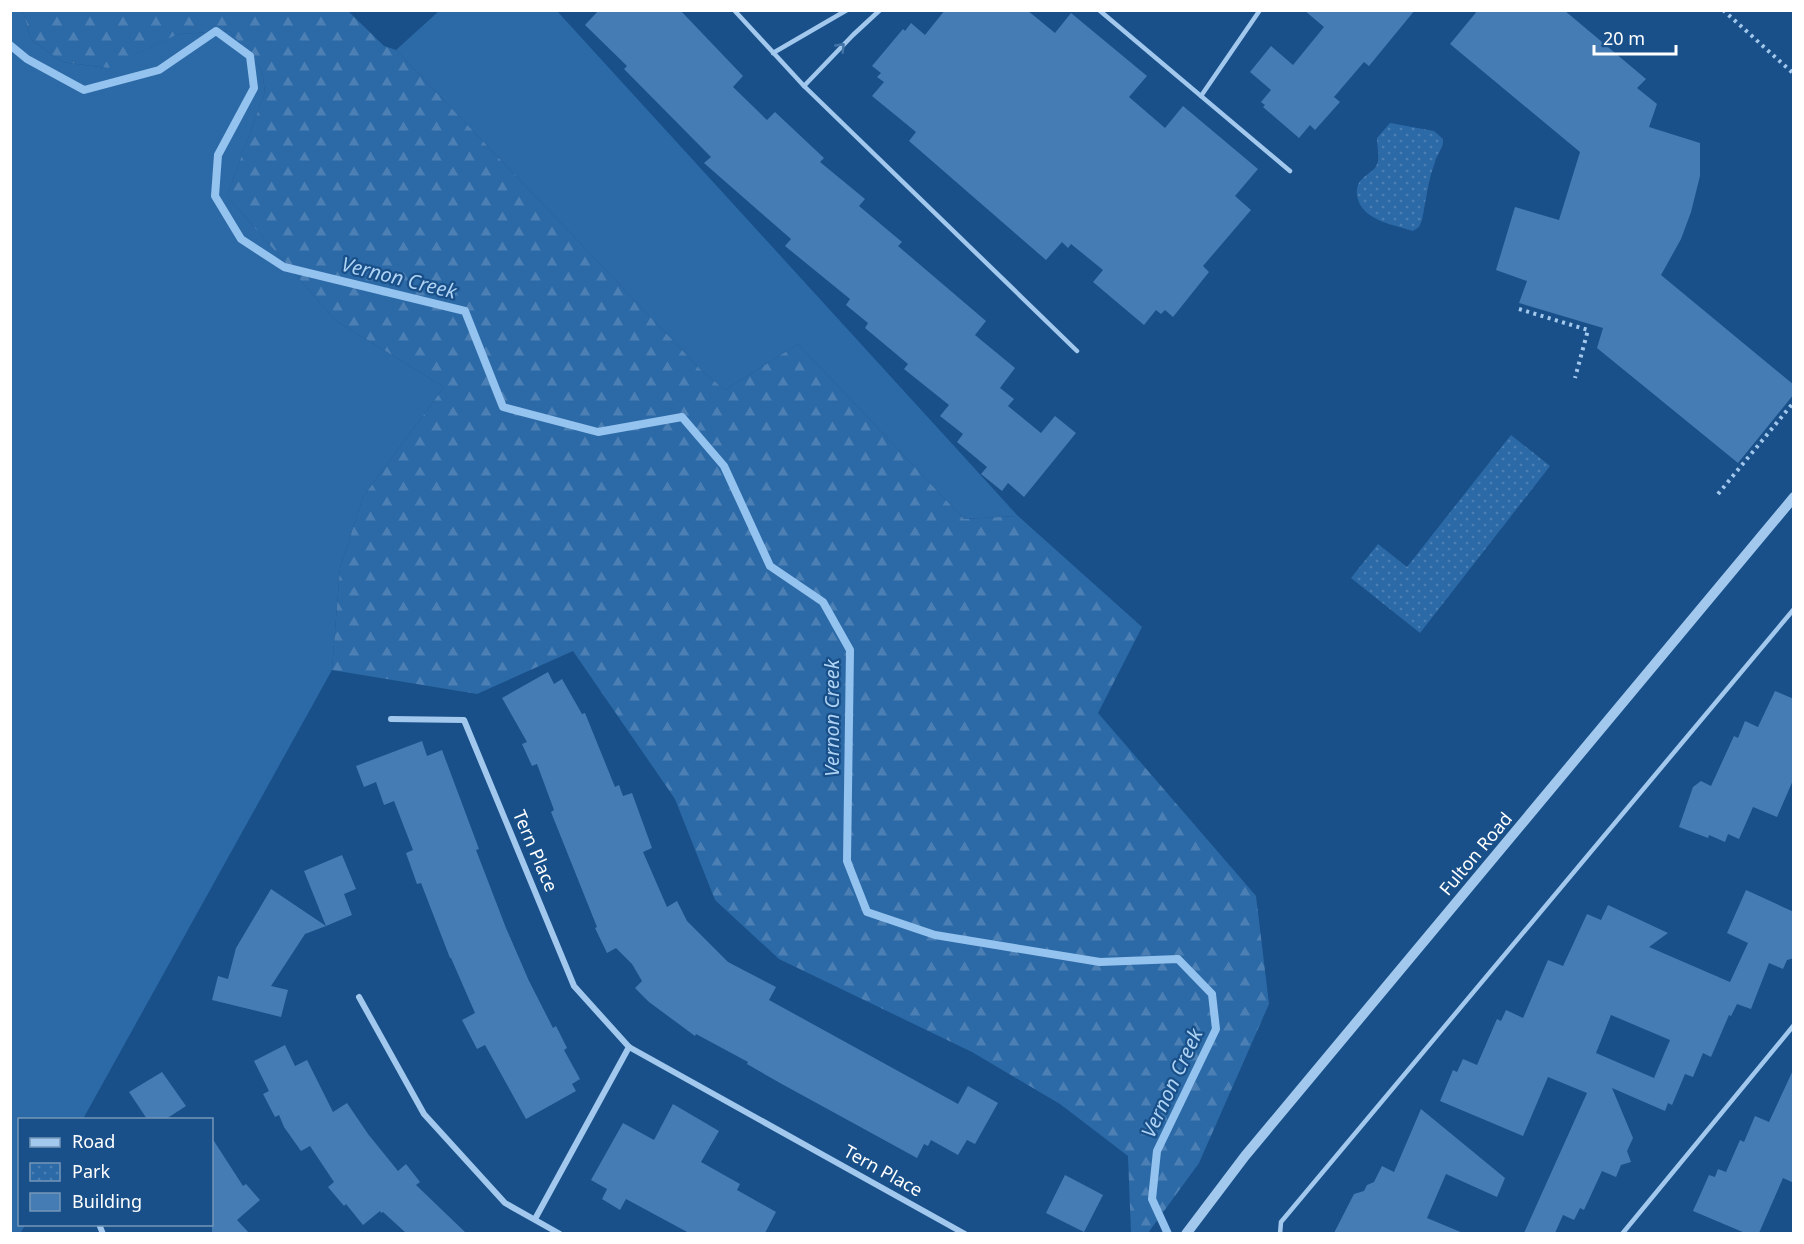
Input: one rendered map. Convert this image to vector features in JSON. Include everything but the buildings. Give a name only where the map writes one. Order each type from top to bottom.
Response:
[{"type":"street","name":"Fulton Road","points":[[1186,1233],[1245,1156],[1794,497]]},
{"type":"street","name":"Tern Place","points":[[391,719],[464,720],[574,986],[628,1047],[965,1233]]},
{"type":"street","points":[[359,997],[424,1114],[505,1203],[560,1233]]},
{"type":"street","points":[[535,1219],[628,1047]]},
{"type":"lane","points":[[734,10],[804,86],[1077,351]]},
{"type":"lane","points":[[773,53],[847,10]]},
{"type":"lane","points":[[804,86],[880,10]]},
{"type":"lane","points":[[1099,10],[1290,171]]},
{"type":"lane","points":[[1201,96],[1260,10]]},
{"type":"lane","points":[[1280,1233],[1281,1222],[1794,609]]},
{"type":"lane","points":[[1622,1233],[1794,1025]]},
{"type":"path","points":[[1723,10],[1794,74]]},
{"type":"path","points":[[1519,309],[1588,330],[1575,378]]},
{"type":"path","points":[[1718,494],[1794,402]]},
{"type":"green space","points":[[10,11],[23,11],[31,39],[62,62],[107,68],[178,34],[230,31],[262,70],[265,92],[227,196],[335,320],[444,387],[363,497],[340,568],[332,670],[84,1118],[18,1118],[18,1226],[24,1226],[20,1234],[10,1233]]},
{"type":"green space","points":[[23,11],[348,11],[384,46],[396,50],[700,369],[725,390],[798,344],[964,519],[1018,516],[1142,627],[1098,713],[1256,896],[1269,1004],[1199,1163],[1148,1233],[1131,1233],[1128,1156],[1060,1104],[972,1052],[779,959],[715,900],[675,799],[573,651],[477,694],[332,670],[340,568],[363,497],[444,387],[335,320],[227,196],[265,92],[262,70],[230,31],[178,34],[108,68],[62,62],[31,39]]},
{"type":"green space","points":[[439,11],[557,11],[1018,516],[964,519],[798,344],[725,390],[700,369],[396,50]]},
{"type":"green space","points":[[1390,123],[1434,131],[1443,139],[1431,176],[1422,220],[1419,227],[1413,231],[1388,224],[1371,216],[1359,203],[1357,195],[1360,182],[1377,164],[1377,138]]},
{"type":"green space","points":[[1511,435],[1550,466],[1420,633],[1351,578],[1378,544],[1407,567]]},
{"type":"waterway","name":"Vernon Creek","points":[[10,45],[27,59],[84,90],[159,70],[216,31],[250,56],[254,88],[218,155],[215,196],[241,239],[284,267],[465,311],[503,407],[598,432],[682,417],[724,466],[770,566],[823,602],[850,650],[847,861],[867,912],[935,935],[1100,962],[1178,959],[1212,994],[1216,1029],[1157,1151],[1152,1199],[1168,1234]]}]
